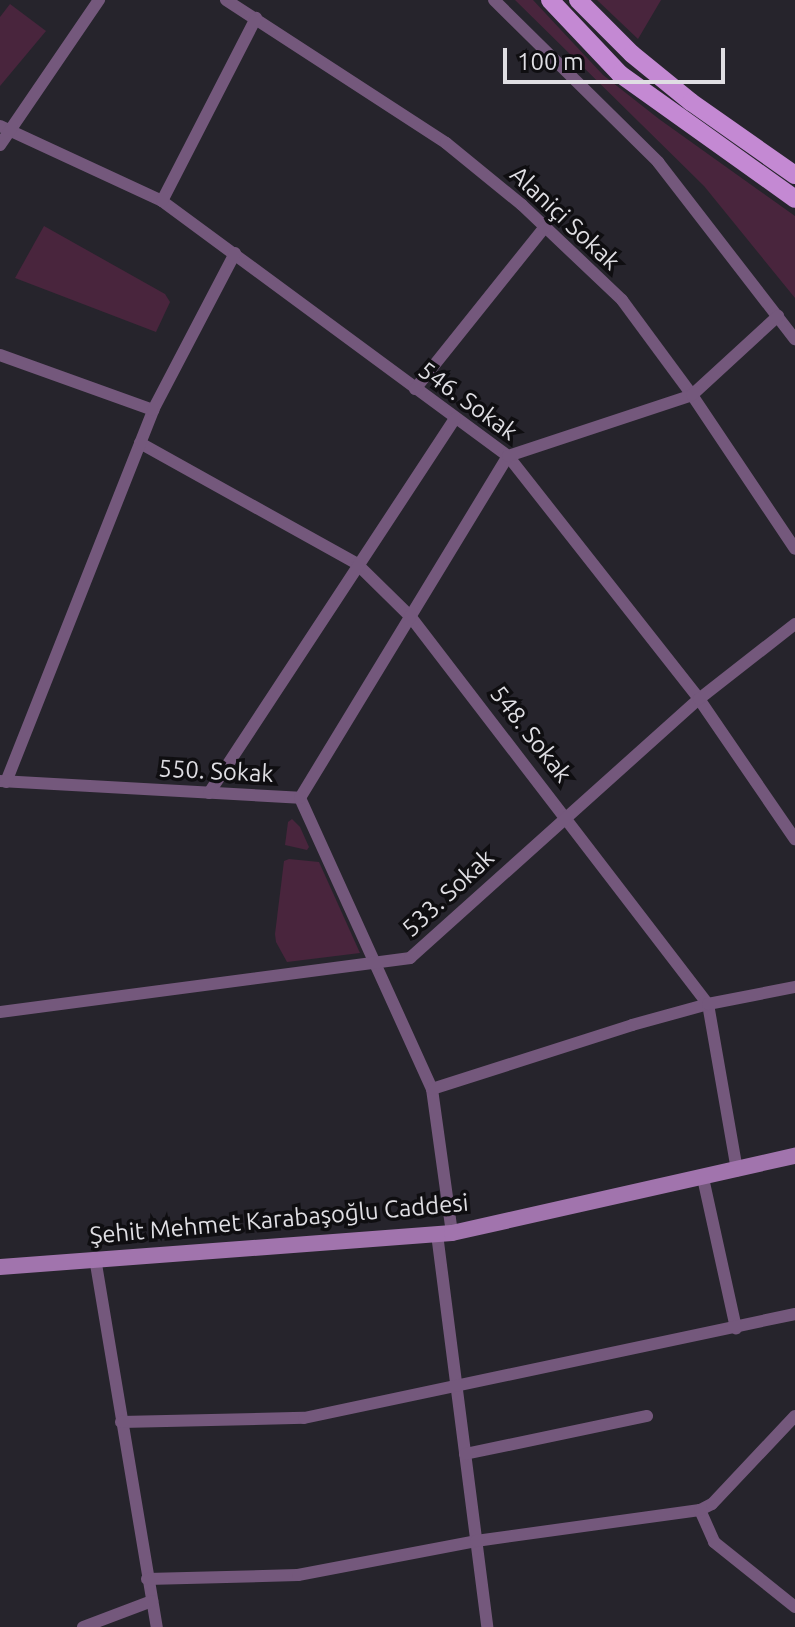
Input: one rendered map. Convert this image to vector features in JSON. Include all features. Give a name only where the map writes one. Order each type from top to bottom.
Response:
[{"type":"main road","points":[[550,0],[620,74],[795,199]]},
{"type":"main road","points":[[578,0],[634,57],[795,175]]},
{"type":"main road","name":"Şehit Mehmet Karabaşoğlu Caddesi","points":[[0,1267],[444,1234],[795,1156]]},
{"type":"street","points":[[0,145],[4,128],[99,0]]},
{"type":"street","name":"Alaniçi Sokak","points":[[226,0],[242,4],[256,18],[446,143],[545,227],[622,300],[692,395],[795,549]]},
{"type":"street","points":[[494,0],[658,162],[795,339]]},
{"type":"street","points":[[162,201],[256,18]]},
{"type":"street","name":"546. Sokak","points":[[4,128],[162,201],[508,456],[699,699],[795,839]]},
{"type":"street","points":[[415,389],[545,227]]},
{"type":"street","points":[[3,782],[153,410],[235,253]]},
{"type":"street","points":[[300,798],[508,456],[692,395],[778,316]]},
{"type":"street","points":[[0,355],[153,410]]},
{"type":"street","points":[[209,793],[455,418]]},
{"type":"street","name":"548. Sokak","points":[[140,443],[357,564],[410,616],[566,815],[708,1004],[737,1170]]},
{"type":"street","name":"533. Sokak","points":[[0,1012],[379,965],[410,958],[699,699],[795,624]]},
{"type":"street","name":"550. Sokak","points":[[3,782],[300,798],[379,965],[432,1089],[457,1388],[487,1627]]},
{"type":"street","points":[[432,1089],[708,1004],[795,987]]},
{"type":"street","points":[[703,1178],[736,1328]]},
{"type":"street","points":[[95,1258],[157,1627]]},
{"type":"street","points":[[121,1422],[304,1418],[795,1314]]},
{"type":"street","points":[[465,1454],[647,1416]]},
{"type":"street","points":[[147,1579],[298,1575],[476,1541],[700,1510],[712,1504],[795,1416]]},
{"type":"street","points":[[700,1510],[714,1542],[795,1607]]},
{"type":"street","points":[[83,1627],[152,1601]]},
{"type":"shaded area","points":[[515,0],[533,0],[603,75],[795,216],[795,298],[704,186]]},
{"type":"shaded area","points":[[597,0],[661,0],[638,39]]},
{"type":"shaded area","points":[[10,4],[46,31],[0,86],[0,17]]},
{"type":"shaded area","points":[[44,226],[165,294],[170,302],[156,332],[15,278]]},
{"type":"shaded area","points":[[292,819],[300,827],[309,847],[307,850],[285,845],[288,822]]},
{"type":"shaded area","points":[[284,861],[319,862],[360,953],[287,962],[275,934]]}]
